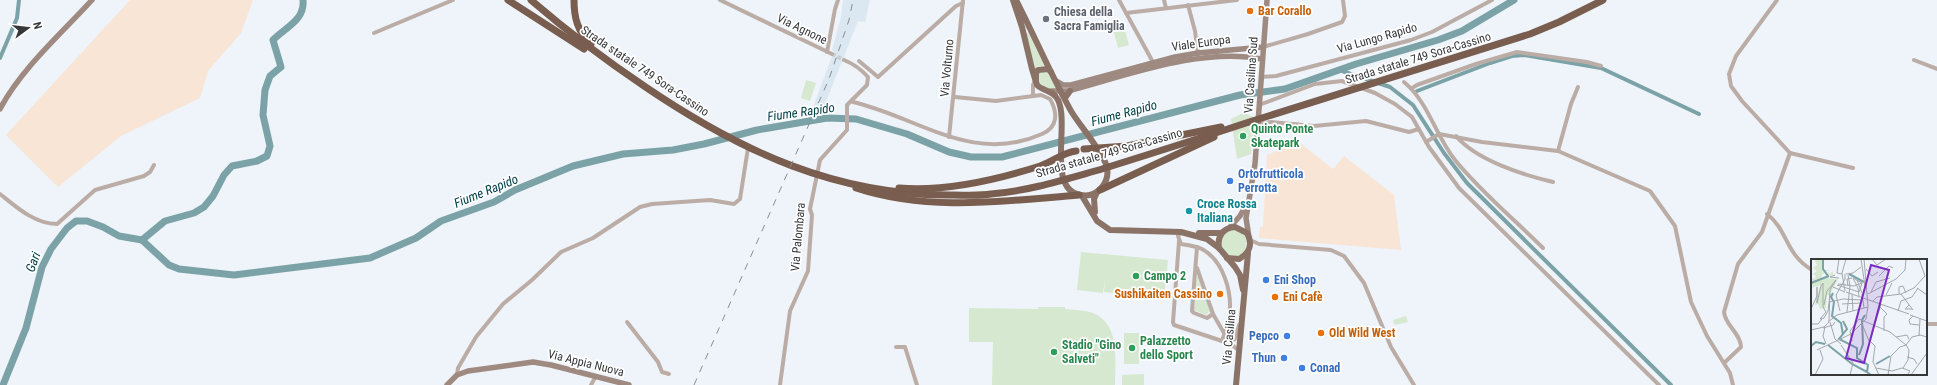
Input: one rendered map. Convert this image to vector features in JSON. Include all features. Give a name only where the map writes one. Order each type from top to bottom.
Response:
[{"type":"highway","points":[[508,0],[624,73]]},
{"type":"highway","name":"Strada statale 749 Sora-Cassino","points":[[531,0],[569,32],[624,73],[686,114],[748,148],[788,166],[835,180],[912,194],[991,194],[1058,182],[1530,34],[1560,22],[1603,0]]},
{"type":"highway","points":[[574,0],[574,15],[581,33],[624,73]]},
{"type":"highway","points":[[1084,149],[1094,146],[1108,148],[1127,146],[1218,128],[1236,127]]},
{"type":"highway","points":[[1098,191],[1236,127]]},
{"type":"highway","points":[[835,180],[901,188],[941,187],[985,181],[1018,173],[1049,164],[1062,153],[1076,150]]},
{"type":"highway","points":[[835,180],[874,194],[921,202],[978,203],[1081,195]]},
{"type":"main road","points":[[1014,0],[1032,69],[1039,87],[1051,91],[1059,102],[1062,153],[1061,178],[1064,184],[1073,193],[1081,195],[1098,191]]},
{"type":"main road","points":[[1014,0],[1081,127],[1104,160],[1107,172],[1104,184],[1098,191],[1093,206],[1095,214],[1099,219],[1111,226],[1154,227],[1203,235]]},
{"type":"main road","points":[[1036,79],[1036,73],[1038,70],[1048,69],[1051,72]]},
{"type":"main road","points":[[1065,98],[1070,91]]},
{"type":"main road","points":[[1062,164],[1070,154],[1076,150],[1084,149],[1093,151],[1104,160]]},
{"type":"main road","points":[[1081,195],[1087,201],[1096,221],[1110,230],[1181,232],[1203,235],[1221,233],[1230,227],[1240,228],[1250,238]]},
{"type":"main road","points":[[1219,248],[1218,243],[1221,233]]},
{"type":"main road","name":"Via Casilina","points":[[1203,235],[1219,248],[1224,256],[1235,267],[1240,275],[1243,290]]},
{"type":"main road","name":"Via Casilina","points":[[1236,385],[1243,290],[1250,238]]},
{"type":"main road","points":[[1224,256],[1234,260],[1244,256],[1249,250]]},
{"type":"street","points":[[0,110],[8,94],[19,78],[92,0]]},
{"type":"street","points":[[374,33],[453,0]]},
{"type":"street","name":"Via Agnone","points":[[720,0],[832,54]]},
{"type":"street","points":[[827,52],[838,0]]},
{"type":"street","points":[[1119,0],[1155,65]]},
{"type":"street","points":[[1164,0],[1166,8]]},
{"type":"street","points":[[1126,13],[1237,0]]},
{"type":"street","name":"Via Casilina Sud","points":[[1250,238],[1246,218],[1255,164],[1267,0]]},
{"type":"street","name":"Viale Europa","points":[[1056,81],[1063,85],[1071,85],[1198,56],[1263,47],[1342,22],[1345,16],[1343,0]]},
{"type":"street","name":"Via Lungo Rapido","points":[[1261,81],[1411,40],[1432,32],[1492,0]]},
{"type":"street","points":[[1777,0],[1739,51],[1734,61],[1729,78],[1730,86],[1790,152],[1853,168]]},
{"type":"street","points":[[859,61],[878,77],[963,1]]},
{"type":"street","name":"Via Volturno","points":[[949,137],[955,97],[963,1]]},
{"type":"street","points":[[1188,5],[1195,31],[1198,56]]},
{"type":"street","points":[[1412,88],[1417,84],[1517,52],[1601,66]]},
{"type":"street","name":"Viale Europa","points":[[1198,56],[1250,56],[1262,59]]},
{"type":"street","name":"Via Palombara","points":[[780,385],[790,311],[808,271],[812,215],[810,208],[814,182],[820,160],[847,130],[847,105],[853,102],[867,85],[868,77],[856,65],[844,60]]},
{"type":"street","points":[[1914,60],[1937,69]]},
{"type":"street","name":"Viale Europa","points":[[1051,91],[1070,91],[1155,65]]},
{"type":"street","points":[[1032,69],[1033,95]]},
{"type":"street","points":[[1033,85],[1036,79]]},
{"type":"street","points":[[1259,102],[1315,84],[1342,81],[1375,93],[1395,104],[1412,117],[1426,142],[1460,188],[1659,385]]},
{"type":"street","points":[[1404,82],[1412,88],[1429,114],[1455,160],[1543,248]]},
{"type":"street","points":[[1558,151],[1571,104],[1578,87]]},
{"type":"street","points":[[853,102],[874,107],[949,137],[981,144],[1000,144],[1030,138],[1048,132],[1055,121],[1054,106],[1046,96],[1033,95],[996,101],[955,97]]},
{"type":"street","points":[[1258,124],[1271,122],[1314,126],[1366,121],[1409,132],[1419,129]]},
{"type":"street","points":[[1426,142],[1439,134],[1482,142],[1558,151],[1650,191],[1675,226],[1691,302],[1707,336],[1732,376],[1733,385]]},
{"type":"street","points":[[1456,136],[1461,143],[1481,155],[1516,171],[1553,182]]},
{"type":"street","points":[[447,385],[457,375],[458,368],[491,318],[503,304],[532,280],[561,252],[600,234],[640,207],[652,204],[710,200],[734,204],[740,199],[748,148]]},
{"type":"street","points":[[1724,363],[1740,349],[1741,345],[1726,318],[1725,309],[1740,260],[1759,236],[1790,152]]},
{"type":"street","points":[[0,194],[31,217],[52,224],[57,224],[95,190],[144,176],[150,172],[154,165]]},
{"type":"street","name":"Via Casilina Sud","points":[[1230,227],[1240,216],[1249,199]]},
{"type":"street","points":[[1767,214],[1778,226],[1794,255],[1811,269]]},
{"type":"street","points":[[1181,232],[1178,236],[1180,241],[1173,322],[1174,325],[1230,343],[1238,350]]},
{"type":"street","points":[[1250,238],[1259,244],[1331,250],[1344,256],[1364,283],[1391,347],[1414,385]]},
{"type":"street","points":[[1180,241],[1181,244],[1197,247],[1212,257],[1222,271],[1225,280],[1229,307],[1222,341]]},
{"type":"street","points":[[1249,250],[1259,244]]},
{"type":"street","points":[[1197,247],[1193,313],[1207,318],[1213,314]]},
{"type":"street","points":[[1196,265],[1213,314],[1224,334]]},
{"type":"street","points":[[1230,343],[1235,339],[1241,320]]},
{"type":"street","points":[[627,322],[658,362],[662,372],[669,374]]},
{"type":"street","points":[[896,347],[906,347],[917,385]]},
{"type":"street","name":"Via Appia Nuova","points":[[457,375],[482,369],[533,362],[551,365],[629,385]]},
{"type":"street","points":[[591,385],[596,376]]},
{"type":"shaded area","points":[[130,0],[253,0],[241,33],[208,71],[200,98],[121,136],[58,187],[6,135]]},
{"type":"shaded area","points":[[843,0],[870,0],[865,22],[858,21],[821,114],[812,110],[834,51],[832,50],[841,17]]},
{"type":"shaded area","points":[[1299,142],[1333,169],[1344,156],[1394,195],[1401,250],[1259,238],[1260,227],[1263,227],[1267,155]]},
{"type":"green space","points":[[1124,26],[1129,45],[1118,48],[1113,29]]},
{"type":"green space","points":[[1028,32],[1046,66],[1038,66],[1034,70],[1026,34]]},
{"type":"green space","points":[[1044,70],[1048,73],[1056,89],[1047,88],[1039,82],[1038,73]]},
{"type":"green space","points":[[806,80],[816,83],[810,101],[801,98]]},
{"type":"green space","name":"Quinto Ponte Skatepark","points":[[1243,113],[1254,117],[1251,154],[1237,159],[1231,119]]},
{"type":"green space","points":[[1232,229],[1245,235],[1246,239],[1246,247],[1244,251],[1239,256],[1235,257],[1222,251],[1220,237]]},
{"type":"green space","name":"Campo 2","points":[[1081,252],[1168,260],[1164,298],[1104,292],[1105,278],[1103,293],[1077,290]]},
{"type":"green space","points":[[1197,276],[1199,277],[1211,311],[1206,315],[1194,310]]},
{"type":"green space","name":"Stadio \"Gino Salveti\"","points":[[1038,307],[1065,307],[1065,309],[1090,312],[1100,317],[1107,324],[1112,333],[1114,342],[1115,385],[992,385],[993,342],[969,342],[969,308],[1038,309]]},
{"type":"green space","points":[[1406,316],[1408,322],[1395,325],[1393,320]]},
{"type":"green space","name":"Palazzetto dello Sport","points":[[1124,333],[1139,333],[1139,364],[1124,364]]},
{"type":"green space","points":[[1144,374],[1144,385],[1122,385],[1122,375]]},
{"type":"waterway","points":[[0,58],[17,18],[19,0]]},
{"type":"waterway","points":[[142,240],[165,221],[194,213],[204,207],[213,196],[224,175],[232,166],[257,161],[267,156],[270,146],[263,115],[265,90],[270,76],[281,67],[273,40],[298,18],[303,7],[303,0]]},
{"type":"waterway","name":"Fiume Rapido","points":[[142,240],[169,265],[179,269],[234,275],[370,258],[416,238],[441,221],[494,202],[515,190],[573,166],[623,154],[673,150],[704,144],[757,130],[827,118],[856,119],[907,134],[949,152],[971,157],[1002,157],[1240,95],[1285,89],[1356,64],[1438,40],[1462,31],[1514,0]]},
{"type":"waterway","points":[[1417,91],[1490,63],[1512,56],[1524,55],[1601,68],[1699,114]]},
{"type":"waterway","points":[[1339,70],[1390,87],[1413,105],[1444,153],[1467,183],[1671,385]]},
{"type":"waterway","name":"Gari","points":[[3,385],[26,328],[42,267],[51,249],[67,228],[76,221],[87,221],[103,227],[119,236],[142,240]]},
{"type":"tunnel","points":[[832,54],[844,60]]},
{"type":"railway","points":[[694,385],[829,79],[849,20],[853,0]]},
{"type":"place","name":"Bar Corallo","points":[[1250,11]]},
{"type":"place","name":"Chiesa della Sacra Famiglia","points":[[1046,19]]},
{"type":"place","name":"Quinto Ponte Skatepark","points":[[1243,136]]},
{"type":"place","name":"Ortofrutticola Perrotta","points":[[1230,181]]},
{"type":"place","name":"Croce Rossa Italiana","points":[[1189,211]]},
{"type":"place","name":"Campo 2","points":[[1136,276]]},
{"type":"place","name":"Eni Shop","points":[[1266,280]]},
{"type":"place","name":"Sushikaiten Cassino","points":[[1220,294]]},
{"type":"place","name":"Eni Cafè","points":[[1275,297]]},
{"type":"place","name":"Old Wild West","points":[[1321,333]]},
{"type":"place","name":"Pepco","points":[[1287,336]]},
{"type":"place","name":"Palazzetto dello Sport","points":[[1132,348]]},
{"type":"place","name":"Stadio \"Gino Salveti\"","points":[[1054,352]]},
{"type":"place","name":"Thun","points":[[1284,358]]},
{"type":"place","name":"Conad","points":[[1302,368]]}]
